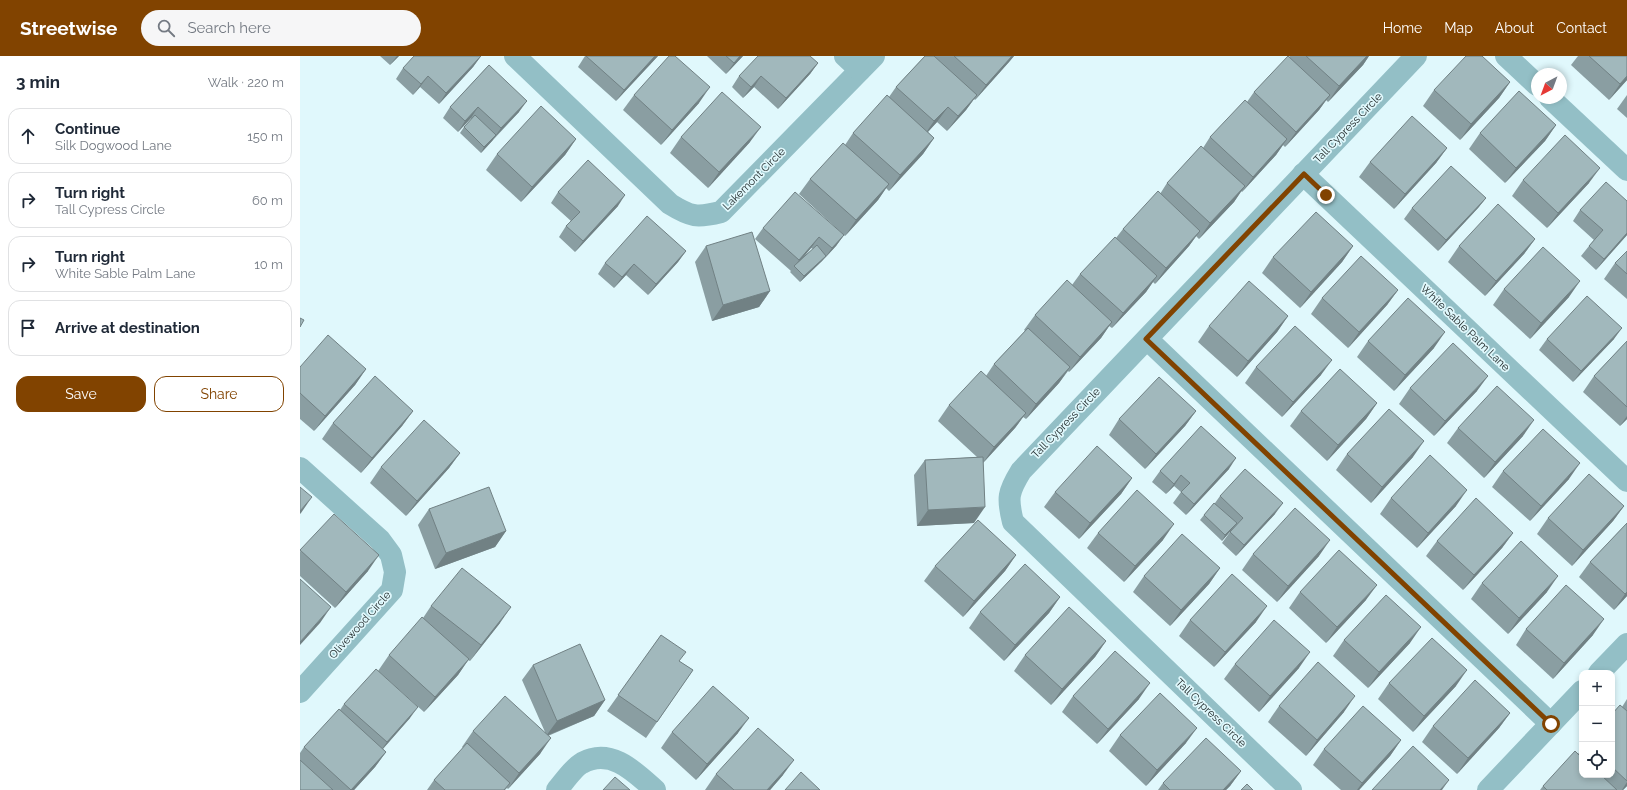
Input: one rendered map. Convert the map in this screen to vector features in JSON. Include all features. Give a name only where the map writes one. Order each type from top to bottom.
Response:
[{"type":"street","name":"Lakemont Circle","points":[[515,56],[670,204],[686,214],[704,216],[721,212],[860,61]]},
{"type":"street","name":"Tall Cypress Circle","points":[[1291,790],[1013,522],[1008,504],[1011,486],[1021,471],[1416,56]]},
{"type":"street","points":[[1506,56],[1531,79]]},
{"type":"street","points":[[1556,104],[1627,170]]},
{"type":"street","name":"White Sable Palm Lane","points":[[1304,174],[1627,481]]},
{"type":"street","points":[[1146,339],[1551,724]]},
{"type":"street","name":"Olivewood Circle","points":[[300,468],[380,540],[391,555],[395,572],[392,590],[300,692]]},
{"type":"street","points":[[1602,670],[1627,644]]},
{"type":"street","points":[[1488,790],[1579,694]]},
{"type":"street","points":[[557,790],[581,763],[599,758],[617,761],[633,770],[655,790]]},
{"type":"building","points":[[414,56],[481,56],[446,93],[428,76],[421,84],[403,68]]},
{"type":"building","points":[[586,56],[655,56],[624,90]]},
{"type":"building","points":[[669,56],[675,56],[710,87],[672,130],[634,95]]},
{"type":"building","points":[[726,56],[740,56],[734,63]]},
{"type":"building","points":[[758,56],[810,56],[818,63],[786,98],[761,76],[751,87],[739,76]]},
{"type":"building","points":[[925,56],[934,56],[977,95],[958,116],[948,107],[934,121],[896,87]]},
{"type":"building","points":[[954,56],[1012,56],[986,85]]},
{"type":"building","points":[[1288,56],[1330,95],[1296,132],[1254,92]]},
{"type":"building","points":[[1306,56],[1367,56],[1339,86]]},
{"type":"building","points":[[1466,56],[1482,56],[1510,82],[1471,124],[1434,90]]},
{"type":"building","points":[[1589,56],[1627,56],[1627,76],[1620,84]]},
{"type":"building","points":[[489,65],[527,101],[501,128],[478,107],[465,121],[450,107]]},
{"type":"building","points":[[1519,91],[1531,102],[1531,104],[1533,104],[1556,125],[1516,168],[1480,133]]},
{"type":"building","points":[[722,92],[761,127],[719,172],[681,137]]},
{"type":"building","points":[[887,95],[934,138],[900,175],[853,133]]},
{"type":"building","points":[[1245,100],[1287,139],[1253,177],[1210,137]]},
{"type":"building","points":[[541,106],[576,139],[532,187],[497,154]]},
{"type":"building","points":[[475,115],[496,135],[484,147],[464,127]]},
{"type":"building","points":[[1412,116],[1447,148],[1405,194],[1370,162]]},
{"type":"building","points":[[1565,135],[1600,168],[1558,213],[1523,180]]},
{"type":"building","points":[[843,143],[889,184],[856,220],[810,179]]},
{"type":"building","points":[[1201,146],[1245,186],[1210,223],[1167,183]]},
{"type":"building","points":[[588,160],[625,195],[583,241],[566,226],[580,212],[558,192]]},
{"type":"building","points":[[1451,166],[1486,198],[1446,240],[1412,208]]},
{"type":"building","points":[[1606,182],[1627,201],[1627,233],[1604,259],[1589,246],[1603,230],[1580,210]]},
{"type":"building","points":[[1158,191],[1200,231],[1166,268],[1123,229]]},
{"type":"building","points":[[795,192],[844,235],[832,248],[819,237],[799,260],[763,228]]},
{"type":"building","points":[[1498,204],[1535,239],[1496,281],[1459,246]]},
{"type":"building","points":[[1316,212],[1353,246],[1311,292],[1273,257]]},
{"type":"building","points":[[647,216],[686,251],[656,284],[634,264],[622,277],[605,263]]},
{"type":"building","points":[[752,232],[770,291],[723,305],[706,246]]},
{"type":"building","points":[[1115,237],[1157,276],[1123,313],[1080,274]]},
{"type":"building","points":[[817,245],[826,256],[804,276],[794,266]]},
{"type":"building","points":[[1543,247],[1580,281],[1541,323],[1504,289]]},
{"type":"building","points":[[1627,251],[1627,274],[1615,263]]},
{"type":"building","points":[[1361,256],[1398,290],[1359,332],[1322,298]]},
{"type":"building","points":[[1067,280],[1112,322],[1080,357],[1035,315]]},
{"type":"building","points":[[1249,281],[1288,316],[1248,361],[1209,326]]},
{"type":"building","points":[[1587,296],[1622,328],[1581,371],[1547,339]]},
{"type":"building","points":[[1408,298],[1445,332],[1405,375],[1368,341]]},
{"type":"building","points":[[300,318],[304,320],[300,327]]},
{"type":"building","points":[[1295,326],[1332,360],[1293,402],[1256,367]]},
{"type":"building","points":[[1028,328],[1070,367],[1036,404],[994,364]]},
{"type":"building","points":[[328,335],[366,369],[325,416],[300,393],[300,367]]},
{"type":"building","points":[[1627,341],[1627,407],[1594,376]]},
{"type":"building","points":[[1453,343],[1488,376],[1445,421],[1410,388]]},
{"type":"building","points":[[1340,369],[1377,403],[1338,445],[1301,411]]},
{"type":"building","points":[[981,371],[1026,413],[994,447],[949,405]]},
{"type":"building","points":[[375,376],[413,411],[372,458],[333,423]]},
{"type":"building","points":[[1159,377],[1196,411],[1156,454],[1119,419]]},
{"type":"building","points":[[1497,386],[1534,420],[1495,462],[1458,428]]},
{"type":"building","points":[[1389,409],[1424,441],[1382,487],[1347,454]]},
{"type":"building","points":[[424,420],[460,453],[417,501],[381,467]]},
{"type":"building","points":[[1201,426],[1236,458],[1194,504],[1181,492],[1190,483],[1181,475],[1174,484],[1160,471]]},
{"type":"building","points":[[1543,429],[1580,463],[1541,506],[1503,471]]},
{"type":"building","points":[[1097,446],[1132,478],[1090,523],[1055,492]]},
{"type":"building","points":[[1430,455],[1467,490],[1428,533],[1391,498]]},
{"type":"building","points":[[983,457],[985,507],[928,510],[925,460]]},
{"type":"building","points":[[1245,469],[1283,503],[1244,545],[1230,532],[1243,518],[1220,496]]},
{"type":"building","points":[[1589,474],[1624,506],[1583,550],[1548,518]]},
{"type":"building","points":[[300,487],[312,497],[300,511]]},
{"type":"building","points":[[489,487],[506,531],[446,553],[429,509]]},
{"type":"building","points":[[1137,490],[1174,524],[1135,566],[1098,533]]},
{"type":"building","points":[[1476,498],[1513,533],[1474,575],[1437,541]]},
{"type":"building","points":[[1214,503],[1237,523],[1225,535],[1204,515]]},
{"type":"building","points":[[1295,508],[1330,540],[1288,586],[1253,554]]},
{"type":"building","points":[[334,514],[379,555],[346,592],[300,550]]},
{"type":"building","points":[[978,520],[1016,555],[974,601],[935,566]]},
{"type":"building","points":[[1627,523],[1627,592],[1625,594],[1590,562]]},
{"type":"building","points":[[1182,534],[1220,568],[1181,610],[1144,576]]},
{"type":"building","points":[[1521,541],[1558,576],[1519,618],[1482,583]]},
{"type":"building","points":[[1339,550],[1377,585],[1337,627],[1300,592]]},
{"type":"building","points":[[1025,564],[1060,597],[1015,645],[980,612]]},
{"type":"building","points":[[462,568],[511,607],[481,645],[431,606]]},
{"type":"building","points":[[1232,574],[1267,606],[1225,652],[1190,620]]},
{"type":"building","points":[[300,579],[331,607],[300,642]]},
{"type":"building","points":[[1566,585],[1604,619],[1564,663],[1526,629]]},
{"type":"building","points":[[1386,595],[1421,627],[1379,672],[1344,640]]},
{"type":"building","points":[[1069,607],[1106,641],[1062,689],[1025,655]]},
{"type":"building","points":[[422,617],[469,659],[435,697],[389,655]]},
{"type":"building","points":[[1274,620],[1310,652],[1270,696],[1235,664]]},
{"type":"building","points":[[661,635],[686,652],[679,661],[693,670],[657,722],[618,695]]},
{"type":"building","points":[[1432,638],[1467,670],[1424,716],[1389,683]]},
{"type":"building","points":[[580,644],[605,700],[557,721],[533,665]]},
{"type":"building","points":[[1115,651],[1150,683],[1108,729],[1073,696]]},
{"type":"building","points":[[1318,662],[1355,696],[1317,740],[1279,706]]},
{"type":"building","points":[[376,669],[418,707],[387,742],[344,704]]},
{"type":"building","points":[[1475,680],[1510,713],[1468,758],[1433,726]]},
{"type":"building","points":[[713,686],[749,718],[707,764],[672,732]]},
{"type":"building","points":[[1160,693],[1197,728],[1157,770],[1120,735]]},
{"type":"building","points":[[505,696],[551,738],[519,773],[473,731]]},
{"type":"building","points":[[1620,705],[1627,711],[1627,781],[1615,770],[1615,711]]},
{"type":"building","points":[[1363,706],[1401,740],[1362,783],[1324,749]]},
{"type":"building","points":[[339,709],[386,752],[351,790],[304,747]]},
{"type":"building","points":[[758,728],[794,760],[767,790],[734,790],[716,774]]},
{"type":"building","points":[[1206,738],[1241,771],[1223,790],[1170,790],[1163,783]]},
{"type":"building","points":[[467,743],[510,783],[504,790],[445,790],[434,780]]},
{"type":"building","points":[[1413,746],[1449,780],[1440,790],[1372,790]]},
{"type":"building","points":[[1575,751],[1579,755],[1579,778],[1604,778],[1617,790],[1547,790],[1543,786]]},
{"type":"building","points":[[300,760],[333,790],[300,790]]},
{"type":"building","points":[[801,772],[820,790],[785,790]]},
{"type":"building","points":[[615,777],[630,790],[603,790]]},
{"type":"building","points":[[1247,784],[1253,790],[1241,790]]},
{"type":"route","points":[[1326,195],[1304,174],[1146,339],[1551,724]]}]
